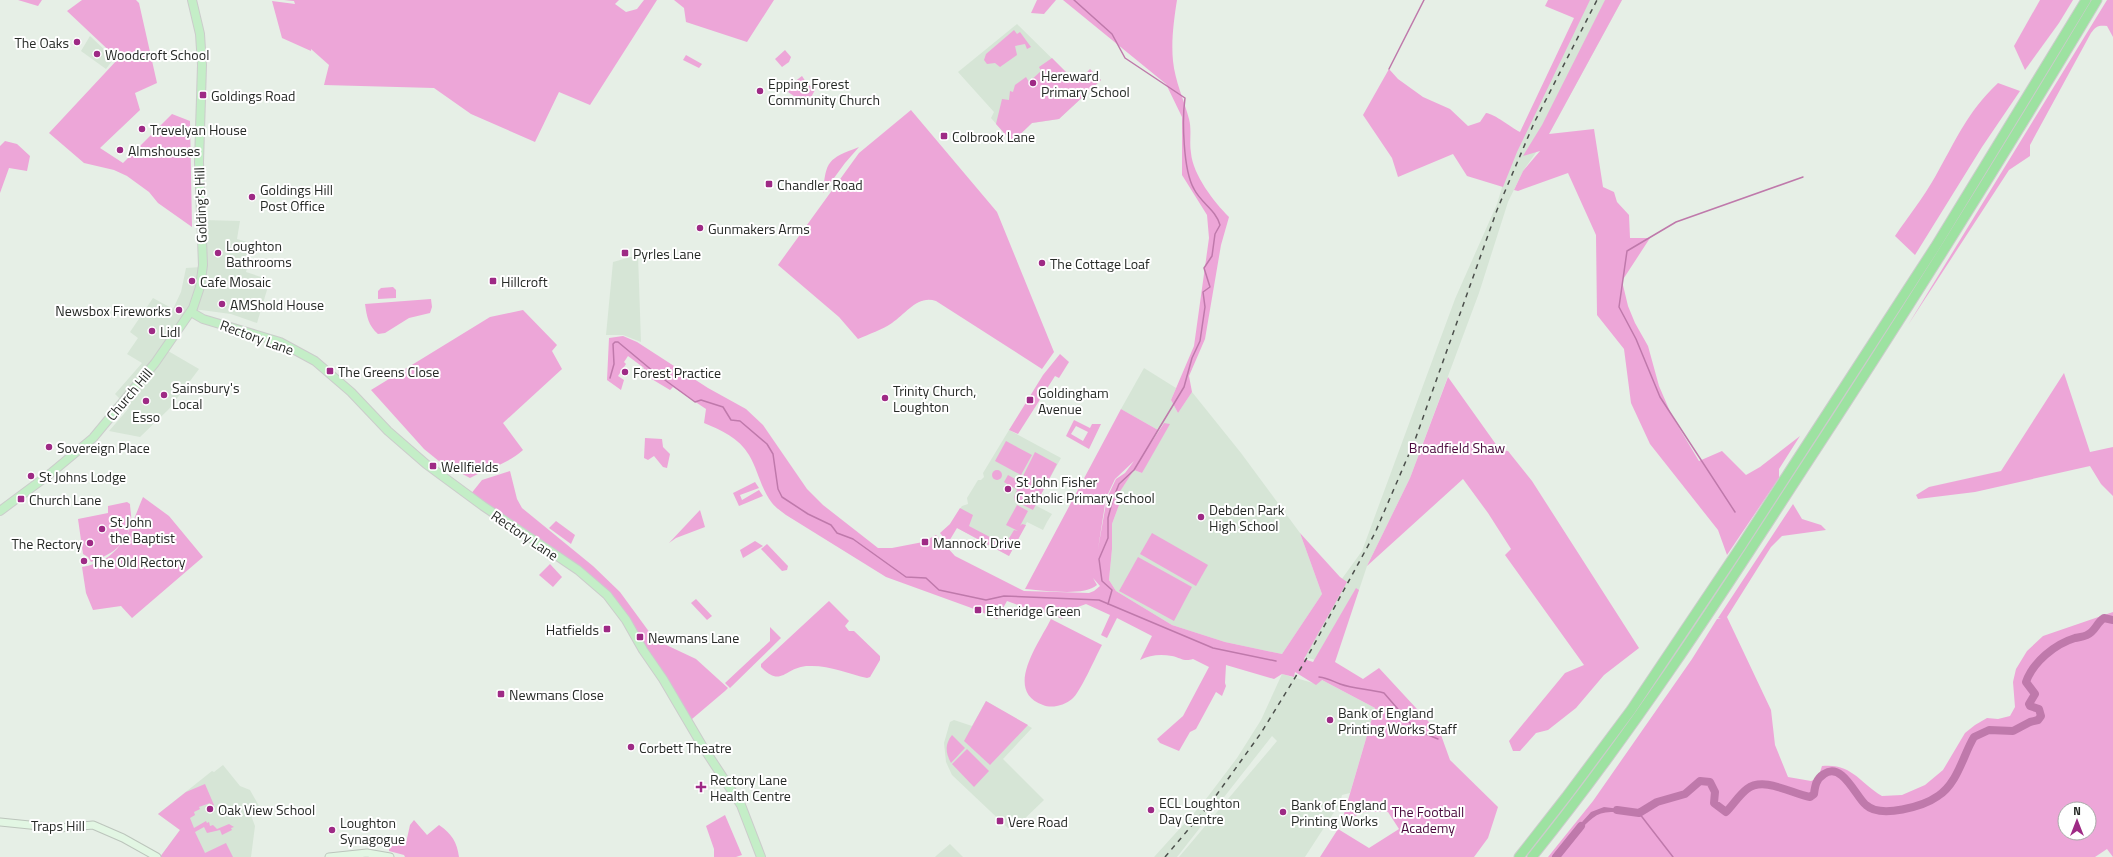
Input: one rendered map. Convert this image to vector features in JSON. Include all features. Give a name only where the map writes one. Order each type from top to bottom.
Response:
[{"type":"highway","points":[[1519,857],[1566,798],[1631,710],[1741,546],[1930,254],[2086,0]]},
{"type":"highway","points":[[1532,857],[1578,800],[1638,717],[1753,546],[1942,252],[2097,0]]},
{"type":"main road","name":"Golding's Hill","points":[[191,312],[200,287],[203,265],[199,162],[202,54],[192,0]]},
{"type":"main road","name":"Rectory Lane","points":[[191,312],[203,319],[280,342],[316,360],[351,392],[388,431],[426,464],[468,496],[578,570],[607,595],[626,620],[703,747],[741,805],[762,857]]},
{"type":"main road","name":"Church Hill","points":[[0,511],[45,478],[93,438],[155,364],[191,312]]},
{"type":"street","name":"Traps Hill","points":[[0,822],[59,828],[93,825],[123,838],[157,857]]},
{"type":"street","points":[[329,857],[367,853],[390,857]]},
{"type":"shaded area","points":[[1584,0],[1622,0],[1549,134],[1523,171],[1508,202],[1479,293],[1410,478],[1367,566],[1359,590],[1325,663],[1289,652],[1362,551],[1455,299],[1497,204],[1508,167]]},
{"type":"shaded area","name":"Hereward Primary School","points":[[1017,24],[1077,83],[1090,69],[1101,80],[1059,119],[1032,123],[1012,142],[991,118],[994,112],[958,72]]},
{"type":"shaded area","name":"Woodcroft School","points":[[90,36],[112,57],[112,61],[106,69],[81,51]]},
{"type":"shaded area","points":[[203,220],[240,221],[237,239],[254,244],[246,272],[270,280],[257,323],[231,314],[201,310],[188,311],[163,348],[199,369],[169,409],[140,437],[109,431],[129,408],[115,394],[142,363],[127,354],[138,338],[130,332],[153,298],[173,309],[181,292],[186,268],[201,267]]},
{"type":"shaded area","points":[[638,255],[641,342],[623,335],[606,335],[613,262]]},
{"type":"shaded area","name":"Debden Park High School","points":[[1144,368],[1176,388],[1171,400],[1178,413],[1192,392],[1241,453],[1300,533],[1322,594],[1282,654],[1225,642],[1172,625],[1116,591],[1109,580],[1112,549],[1112,524],[1122,497],[1118,494],[1134,470],[1142,473],[1164,423],[1158,430],[1121,409]]},
{"type":"shaded area","name":"St John Fisher Catholic Primary School","points":[[1009,430],[1061,458],[1035,505],[1052,514],[1043,530],[1027,522],[1009,556],[950,524],[962,506],[968,504],[967,498],[978,480],[981,480],[984,477],[983,473]]},
{"type":"shaded area","points":[[1282,674],[1313,683],[1318,678],[1375,708],[1350,793],[1342,795],[1340,803],[1305,857],[1179,857],[1277,741],[1272,736],[1177,857],[1154,857],[1203,803],[1237,758],[1261,720]]},
{"type":"shaded area","points":[[986,701],[1032,728],[1003,759],[1044,800],[1015,828],[1008,828],[952,775],[946,762],[944,743],[950,722],[954,720],[972,726]]},
{"type":"shaded area","name":"Oak View School","points":[[223,765],[240,786],[250,790],[259,806],[250,813],[255,826],[251,857],[160,857],[180,830],[158,814],[212,771],[214,772]]},
{"type":"shaded area","points":[[1604,807],[1628,810],[1626,814],[1609,812],[1597,815],[1592,818],[1576,835],[1573,832],[1591,812]]},
{"type":"shaded area","points":[[950,844],[963,857],[935,857],[937,855]]},
{"type":"green space","points":[[18,0],[42,0],[38,6]]},
{"type":"green space","points":[[82,0],[136,0],[139,3],[157,83],[135,93],[140,110],[100,148],[123,163],[172,114],[190,121],[192,227],[158,203],[149,192],[127,176],[114,170],[84,163],[49,133],[118,59],[67,11]]},
{"type":"green space","points":[[284,0],[619,0],[615,4],[626,12],[637,9],[644,0],[657,0],[590,105],[559,92],[535,142],[471,114],[434,88],[324,85],[329,65],[311,49],[311,51],[282,38],[272,1],[295,4],[294,1]]},
{"type":"green space","points":[[674,0],[774,0],[747,42],[686,22],[684,8]]},
{"type":"green space","points":[[1037,0],[1056,0],[1044,14],[1031,13]]},
{"type":"green space","points":[[1063,0],[1177,0],[1172,53],[1176,76],[1190,123],[1190,149],[1196,170],[1205,188],[1229,217],[1221,245],[1205,339],[1189,376],[1192,392],[1178,413],[1171,400],[1194,346],[1209,238],[1207,215],[1182,175],[1182,117],[1166,84]]},
{"type":"green space","points":[[1548,0],[1590,0],[1517,152],[1503,187],[1467,176],[1453,154],[1398,177],[1392,158],[1363,115],[1389,69],[1398,79],[1423,97],[1450,109],[1468,126],[1480,122],[1486,113],[1494,116],[1520,132],[1574,18],[1545,6]]},
{"type":"green space","points":[[1605,0],[1622,0],[1549,134],[1594,129],[1603,187],[1614,192],[1617,202],[1629,215],[1630,238],[1650,238],[1622,281],[1628,306],[1635,323],[1648,346],[1659,386],[1672,416],[1699,461],[1722,451],[1746,475],[1760,467],[1800,436],[1779,469],[1779,478],[1727,555],[1718,530],[1650,444],[1631,403],[1624,349],[1597,315],[1596,235],[1568,173],[1518,191],[1514,190],[1523,171],[1540,151],[1523,156],[1542,125]]},
{"type":"green space","points":[[2040,0],[2073,0],[2059,23],[2025,70],[2014,46]]},
{"type":"green space","points":[[2107,0],[2113,0],[2113,37],[2107,26],[2098,26],[2091,33],[2030,145],[2030,156],[2009,170],[1908,325]]},
{"type":"green space","points":[[1014,30],[1017,34],[1020,32],[1031,47],[1027,49],[1025,44],[1015,46],[1017,55],[1000,67],[995,63],[987,64],[984,60],[986,54]]},
{"type":"green space","points":[[785,50],[791,57],[789,62],[782,67],[775,59]]},
{"type":"green space","points":[[686,55],[702,64],[699,68],[683,60]]},
{"type":"green space","points":[[1052,58],[1077,83],[1090,69],[1101,80],[1059,119],[1032,123],[1012,142],[996,124],[1002,99],[1009,100],[1010,91],[1013,92],[1015,85],[1026,77],[1029,82],[1041,71],[1039,67]]},
{"type":"green space","points":[[802,76],[808,85],[816,88],[807,105],[788,92],[792,87],[790,85]]},
{"type":"green space","points":[[1998,83],[2020,91],[1982,147],[1915,255],[1895,236],[1930,185],[1970,116],[1987,94]]},
{"type":"green space","points":[[911,110],[997,212],[1054,352],[1042,369],[936,301],[929,300],[917,303],[880,330],[858,339],[839,317],[778,265],[859,153]]},
{"type":"green space","points":[[5,141],[17,144],[30,156],[27,171],[9,168],[0,193],[0,146]]},
{"type":"green space","points":[[859,147],[823,193],[826,174],[830,162],[835,158]]},
{"type":"green space","points":[[393,287],[396,290],[396,298],[378,299],[378,291],[381,288]]},
{"type":"green space","points":[[431,299],[432,307],[430,313],[409,318],[385,333],[378,334],[368,320],[366,313],[365,304]]},
{"type":"green space","points":[[523,310],[557,345],[552,351],[562,369],[503,423],[523,450],[511,459],[470,478],[440,462],[424,449],[371,390],[490,317]]},
{"type":"green space","name":"The Football Academy","points":[[623,336],[637,342],[708,388],[746,409],[763,425],[807,489],[823,505],[878,548],[892,548],[923,542],[936,535],[955,556],[1024,591],[1089,593],[1100,586],[1093,578],[1097,585],[1091,589],[1083,591],[1062,592],[1025,589],[1121,409],[1158,430],[1149,446],[1164,423],[1170,424],[1142,473],[1134,470],[1119,493],[1122,497],[1112,524],[1112,549],[1109,580],[1116,591],[1172,625],[1225,642],[1282,654],[1322,594],[1300,533],[1340,577],[1347,582],[1304,659],[1313,662],[1356,588],[1359,590],[1335,662],[1363,679],[1379,668],[1441,735],[1450,760],[1498,807],[1488,838],[1474,857],[1320,857],[1338,829],[1369,848],[1399,829],[1388,812],[1364,812],[1346,820],[1344,814],[1375,708],[1322,680],[1316,685],[1295,672],[1294,677],[1282,674],[1274,679],[1226,665],[1226,686],[1222,696],[1216,692],[1196,729],[1190,732],[1179,751],[1160,743],[1157,739],[1183,716],[1209,667],[1193,659],[1185,660],[1168,655],[1151,656],[1140,660],[1152,636],[1117,618],[1107,638],[1101,635],[1110,615],[1086,604],[1067,611],[1062,619],[1050,613],[1034,611],[1007,601],[997,619],[977,610],[886,577],[786,515],[775,506],[768,498],[752,461],[745,449],[729,435],[704,423],[706,409],[673,387],[670,390],[650,378],[642,371],[644,368],[628,356],[624,362],[626,364],[618,376],[624,380],[621,390],[607,380],[609,338]],"holes":[[[1134,461],[1125,473],[1116,479],[1107,498],[1098,549],[1106,498],[1115,479]]]},
{"type":"green space","points":[[1060,354],[1069,362],[1059,378],[1055,376],[1018,434],[1009,430],[1043,375]]},
{"type":"green space","points":[[2064,373],[2090,452],[2113,447],[2113,496],[2101,484],[2090,466],[1975,492],[1918,499],[1916,495],[1929,487],[2001,471]]},
{"type":"green space","name":"Broadfield Shaw","points":[[1448,377],[1500,450],[1508,451],[1532,481],[1639,648],[1604,675],[1576,708],[1548,730],[1536,733],[1520,751],[1513,751],[1509,741],[1565,673],[1584,665],[1505,555],[1511,549],[1488,513],[1463,479],[1367,566],[1410,478]]},
{"type":"green space","points":[[1074,420],[1090,428],[1092,424],[1101,424],[1089,449],[1066,436]],"holes":[[[1076,426],[1088,432],[1083,441],[1071,434]]]},
{"type":"green space","points":[[645,438],[662,439],[663,447],[670,454],[667,468],[663,467],[654,456],[648,460],[644,458]]},
{"type":"green space","points":[[1006,441],[1032,455],[1021,475],[995,461]]},
{"type":"green space","points":[[1035,452],[1057,464],[1033,510],[1015,501],[1014,497],[1017,490],[1013,487],[1011,490],[1006,487],[1007,484],[1004,482],[1008,475],[1017,480],[1019,475],[1023,476]]},
{"type":"green space","points":[[995,470],[999,470],[1002,475],[999,480],[995,480],[992,477],[992,473]]},
{"type":"green space","points":[[510,471],[517,499],[522,508],[593,566],[620,592],[650,633],[662,643],[696,659],[728,688],[692,719],[687,717],[608,593],[470,495],[482,480]]},
{"type":"green space","points":[[755,482],[759,488],[740,495],[742,500],[759,490],[763,496],[739,506],[733,493]]},
{"type":"green space","points":[[143,497],[169,516],[203,557],[132,618],[121,606],[93,610],[86,593],[82,567],[107,558],[123,542]]},
{"type":"green space","points":[[127,502],[130,504],[131,520],[126,537],[112,552],[91,562],[88,557],[83,554],[78,519],[108,513],[108,506]]},
{"type":"green space","points":[[1793,504],[1802,519],[1821,525],[1826,530],[1782,536],[1771,547],[1727,617],[1771,710],[1775,745],[1788,777],[1811,781],[1818,778],[1822,766],[1832,766],[1841,768],[1855,775],[1882,796],[1902,795],[1925,785],[1943,770],[1965,733],[1987,718],[1998,719],[2010,716],[2015,707],[2013,682],[2016,669],[2027,651],[2043,636],[2113,612],[2113,857],[2107,849],[2095,857],[1548,857],[1593,801],[1692,659],[1717,619],[1721,618],[1718,618]]},
{"type":"green space","points":[[1017,505],[1028,511],[1020,526],[1022,524],[1026,525],[1009,556],[957,528],[948,543],[940,533],[950,524],[960,508],[973,515],[969,526],[1005,545],[1014,530],[1018,531],[1006,525]]},
{"type":"green space","points":[[700,510],[705,527],[676,538],[669,543]]},
{"type":"green space","points":[[556,521],[575,535],[571,544],[549,528]]},
{"type":"green space","points":[[1152,533],[1208,565],[1196,586],[1140,554]]},
{"type":"green space","points":[[755,541],[763,546],[743,558],[740,550]]},
{"type":"green space","points":[[767,544],[788,566],[787,570],[782,571],[761,549]]},
{"type":"green space","points":[[1138,557],[1192,587],[1174,621],[1119,591]]},
{"type":"green space","points":[[550,564],[562,577],[553,587],[539,575]]},
{"type":"green space","points":[[696,599],[712,616],[707,620],[691,603]]},
{"type":"green space","points":[[829,601],[849,621],[845,626],[849,631],[854,631],[880,656],[880,660],[870,677],[867,678],[831,668],[816,666],[801,667],[784,675],[774,676],[761,667],[761,664]]},
{"type":"green space","points":[[1051,619],[1102,645],[1083,682],[1072,699],[1058,706],[1050,707],[1031,698],[1026,689],[1025,678],[1033,653]]},
{"type":"green space","points":[[770,627],[781,638],[730,688],[725,683],[770,641]]},
{"type":"green space","points":[[986,701],[1028,725],[990,765],[964,741]]},
{"type":"green space","points":[[952,735],[965,748],[951,763],[947,745]]},
{"type":"green space","points":[[967,749],[989,771],[974,787],[952,764]]},
{"type":"green space","points":[[205,784],[214,805],[211,807],[210,803],[199,807],[200,809],[194,812],[195,815],[190,818],[194,828],[206,821],[207,823],[209,822],[210,826],[213,825],[217,829],[229,824],[234,827],[231,828],[232,830],[222,835],[220,830],[207,833],[204,827],[195,832],[205,853],[226,843],[233,857],[160,857],[180,830],[158,814],[186,792]]},
{"type":"green space","points":[[725,815],[742,855],[736,857],[714,857],[714,849],[706,826]]},
{"type":"green space","points":[[414,820],[427,835],[439,825],[444,828],[451,835],[457,847],[459,857],[405,857],[404,855],[389,851],[389,841],[406,843],[410,825]]},
{"type":"waterway","points":[[1074,0],[1112,34],[1125,58],[1185,98],[1184,144],[1190,180],[1197,194],[1215,215],[1220,225],[1215,234],[1212,256],[1204,268],[1210,287],[1203,292],[1205,307],[1200,341],[1192,358],[1184,387],[1134,470],[1119,484],[1113,499],[1108,518],[1108,538],[1099,559],[1102,581],[1112,590],[1108,604]]},
{"type":"waterway","points":[[1389,69],[1424,0]]},
{"type":"waterway","points":[[1735,512],[1660,397],[1636,339],[1619,307],[1627,251],[1676,222],[1803,177]]},
{"type":"waterway","points":[[610,378],[614,364],[613,344],[618,342],[654,372],[695,402],[701,400],[723,407],[731,420],[740,421],[767,444],[773,454],[778,489],[782,497],[808,514],[831,525],[837,533],[853,539],[906,577],[926,578],[939,590],[986,600],[1004,596],[1099,600],[1213,648],[1276,661]]},
{"type":"waterway","points":[[1617,810],[1639,813],[1657,802],[1685,794],[1700,781],[1710,782],[1715,792],[1714,803],[1726,812],[1744,791],[1754,785],[1770,785],[1810,797],[1814,794],[1815,785],[1819,778],[1831,771],[1837,772],[1843,776],[1862,801],[1873,809],[1892,811],[1902,810],[1923,804],[1938,796],[1951,784],[1974,737],[1989,730],[2013,731],[2030,722],[2038,720],[2041,716],[2039,709],[2030,706],[2029,704],[2035,694],[2026,682],[2039,661],[2053,649],[2067,641],[2090,634],[2104,618],[2113,620]]},
{"type":"waterway","points":[[1319,677],[1345,686],[1384,693],[1416,730],[1438,739]]},
{"type":"waterway","points":[[1639,813],[1673,857]]},
{"type":"waterway","points":[[1556,857],[1581,826]]},
{"type":"railway","points":[[1165,857],[1210,804],[1261,733],[1304,663],[1375,533],[1415,440],[1497,210],[1534,123],[1597,0]]},
{"type":"place","name":"The Oaks","points":[[77,42]]},
{"type":"place","name":"Woodcroft School","points":[[97,54]]},
{"type":"place","name":"Hereward Primary School","points":[[1033,83]]},
{"type":"place","name":"Epping Forest Community Church","points":[[760,91]]},
{"type":"place","name":"Goldings Road","points":[[203,95]]},
{"type":"place","name":"Trevelyan House","points":[[142,129]]},
{"type":"place","name":"Colbrook Lane","points":[[944,136]]},
{"type":"place","name":"Almshouses","points":[[120,150]]},
{"type":"place","name":"Chandler Road","points":[[769,184]]},
{"type":"place","name":"Goldings Hill Post Office","points":[[252,197]]},
{"type":"place","name":"Gunmakers Arms","points":[[700,228]]},
{"type":"place","name":"Loughton Bathrooms","points":[[218,253]]},
{"type":"place","name":"Pyrles Lane","points":[[625,253]]},
{"type":"place","name":"The Cottage Loaf","points":[[1042,263]]},
{"type":"place","name":"Cafe Mosaic","points":[[192,281]]},
{"type":"place","name":"Hillcroft","points":[[493,281]]},
{"type":"place","name":"AMShold House","points":[[222,304]]},
{"type":"place","name":"Newsbox Fireworks","points":[[179,310]]},
{"type":"place","name":"Lidl","points":[[152,331]]},
{"type":"place","name":"The Greens Close","points":[[330,371]]},
{"type":"place","name":"Forest Practice","points":[[625,372]]},
{"type":"place","name":"Sainsbury's Local","points":[[164,395]]},
{"type":"place","name":"Trinity Church, Loughton","points":[[885,398]]},
{"type":"place","name":"Goldingham Avenue","points":[[1030,400]]},
{"type":"place","name":"Esso","points":[[146,401]]},
{"type":"place","name":"Sovereign Place","points":[[49,447]]},
{"type":"place","name":"Wellfields","points":[[433,466]]},
{"type":"place","name":"St Johns Lodge","points":[[31,476]]},
{"type":"place","name":"St John Fisher Catholic Primary School","points":[[1008,489]]},
{"type":"place","name":"Church Lane","points":[[21,499]]},
{"type":"place","name":"Debden Park High School","points":[[1201,517]]},
{"type":"place","name":"St John the Baptist","points":[[102,529]]},
{"type":"place","name":"Mannock Drive","points":[[925,542]]},
{"type":"place","name":"The Rectory","points":[[90,543]]},
{"type":"place","name":"The Old Rectory","points":[[84,561]]},
{"type":"place","name":"Etheridge Green","points":[[978,610]]},
{"type":"place","name":"Hatfields","points":[[607,629]]},
{"type":"place","name":"Newmans Lane","points":[[640,637]]},
{"type":"place","name":"Newmans Close","points":[[501,694]]},
{"type":"place","name":"Bank of England Printing Works Staff","points":[[1330,720]]},
{"type":"place","name":"Corbett Theatre","points":[[631,747]]},
{"type":"place","name":"Rectory Lane Health Centre","points":[[701,787]]},
{"type":"place","name":"Oak View School","points":[[210,809]]},
{"type":"place","name":"ECL Loughton Day Centre","points":[[1151,810]]},
{"type":"place","name":"Bank of England Printing Works","points":[[1283,812]]},
{"type":"place","name":"Vere Road","points":[[1000,821]]},
{"type":"place","name":"Loughton Synagogue","points":[[332,830]]}]
